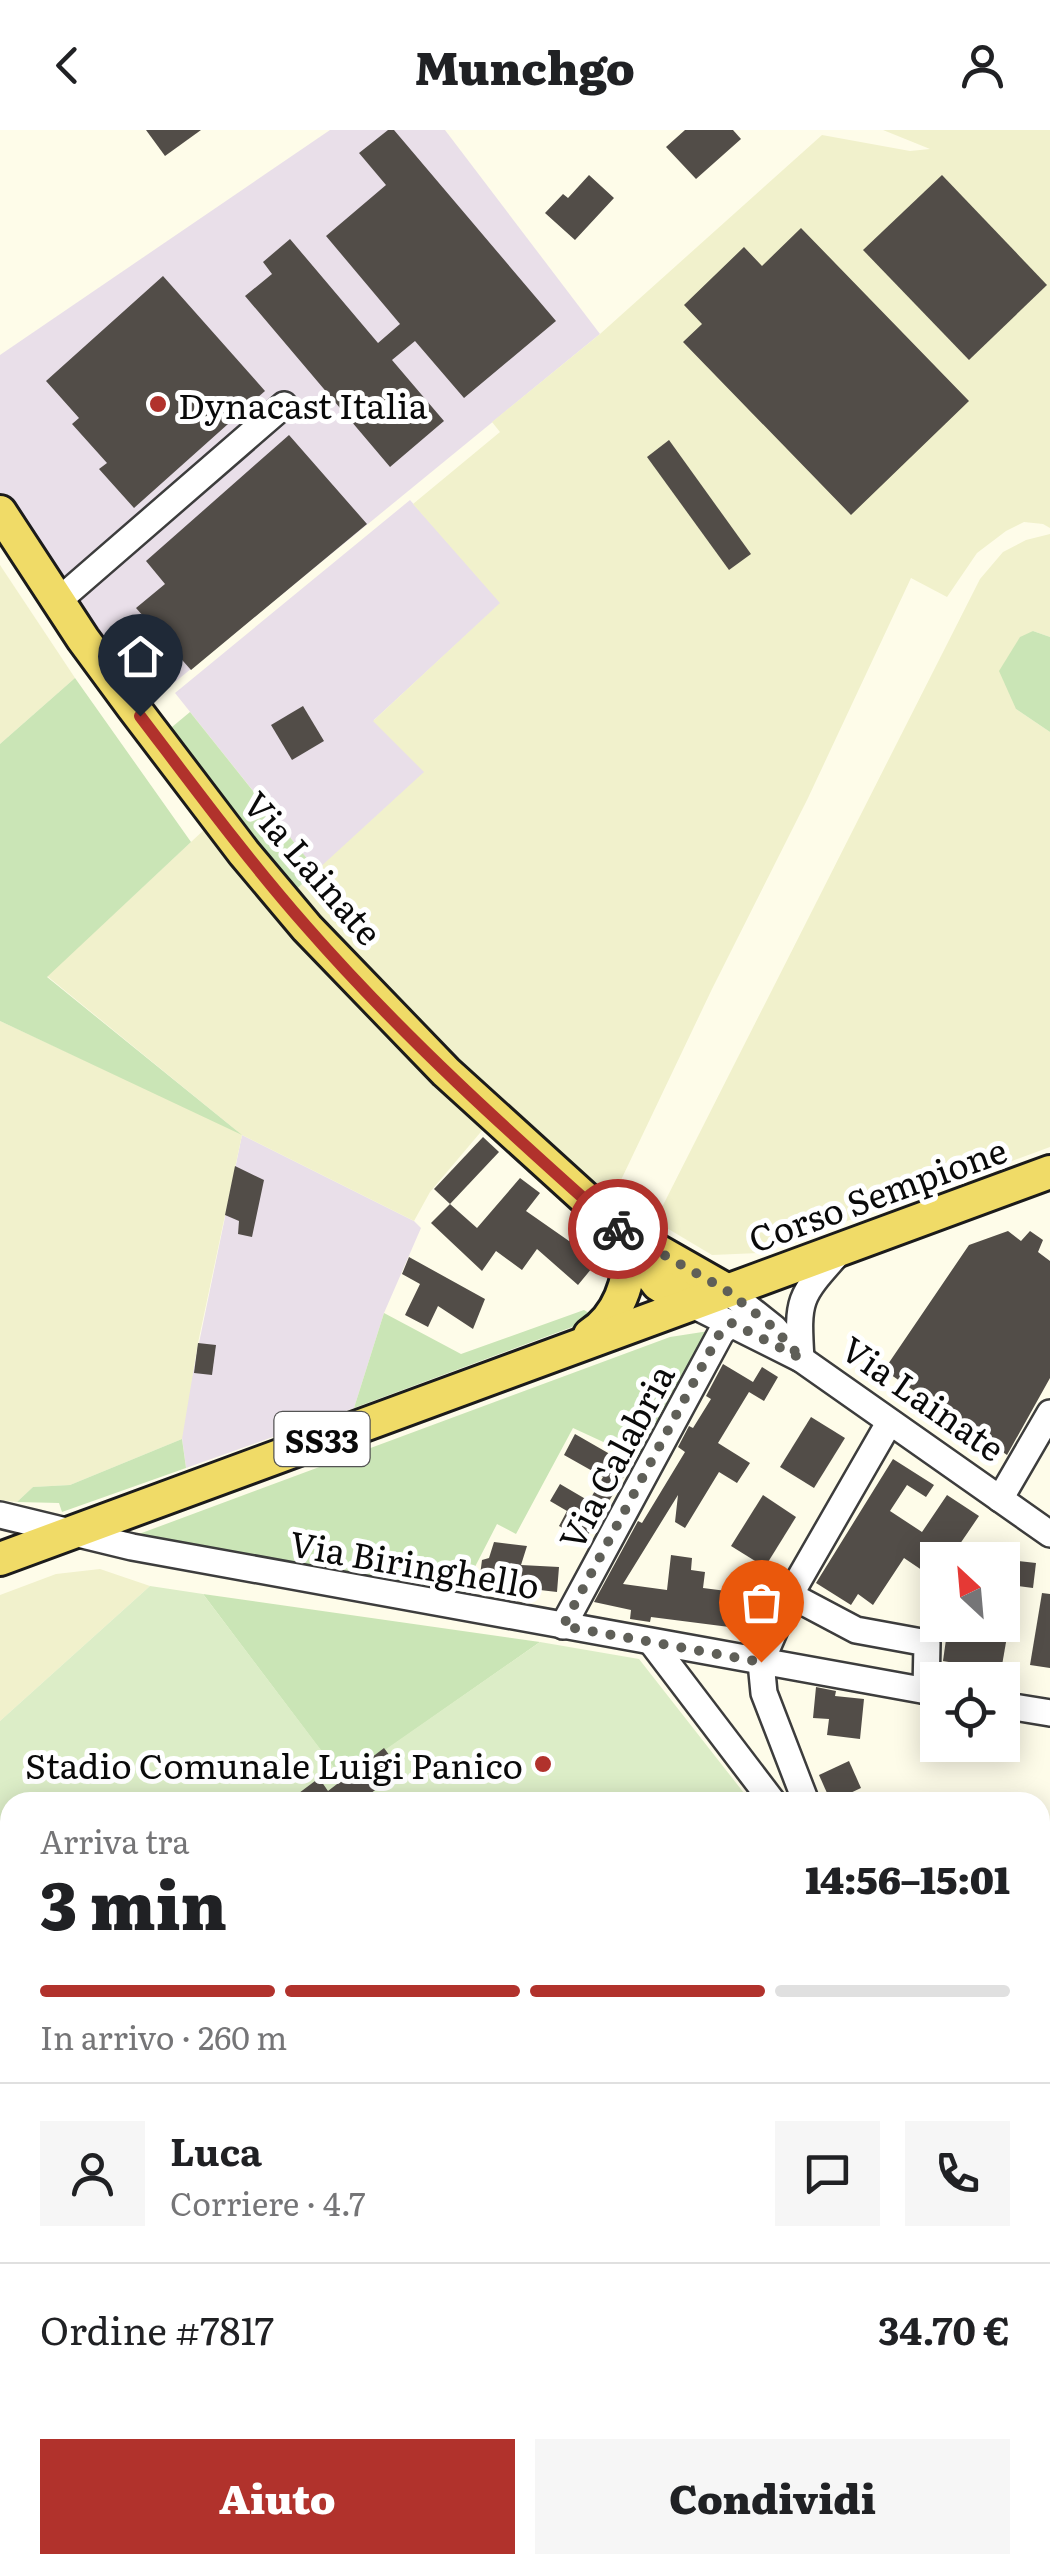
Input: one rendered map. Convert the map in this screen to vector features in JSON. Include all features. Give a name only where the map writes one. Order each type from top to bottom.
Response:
[{"type":"main road","name":"Via Lainate","points":[[0,512],[133,707],[244,853],[307,928],[446,1072],[624,1239],[658,1284],[689,1303]]},
{"type":"main road","name":"Corso Sempione","points":[[0,1559],[1050,1172]]},
{"type":"main road","name":"Via Lainate","points":[[624,1239],[726,1290]]},
{"type":"main road","points":[[573,1346],[600,1329],[618,1304],[629,1278],[624,1239]]},
{"type":"street","points":[[58,600],[284,405]]},
{"type":"street","points":[[802,1359],[800,1305],[815,1279],[841,1250]]},
{"type":"street","name":"Via Lainate","points":[[726,1290],[774,1328],[802,1359]]},
{"type":"street","name":"Via Lainate","points":[[689,1303],[802,1359],[1050,1534]]},
{"type":"street","name":"Via Calabria","points":[[563,1626],[720,1333],[732,1323]]},
{"type":"street","points":[[1000,1499],[1050,1413]]},
{"type":"street","points":[[802,1792],[764,1693],[761,1662],[790,1595],[889,1423]]},
{"type":"street","name":"Via Biringhello","points":[[0,1515],[132,1547],[920,1690]]},
{"type":"street","points":[[790,1595],[856,1630],[927,1643],[929,1662]]},
{"type":"street","points":[[652,1643],[765,1792]]},
{"type":"street","points":[[1020,1707],[1050,1713]]},
{"type":"shaded area","points":[[330,130],[445,130],[600,334],[142,709],[0,505],[0,355]]},
{"type":"shaded area","points":[[410,500],[501,603],[374,720],[425,772],[317,871],[175,693]]},
{"type":"shaded area","points":[[242,1135],[421,1228],[384,1313],[354,1408],[186,1468],[181,1430]]},
{"type":"green space","points":[[883,130],[1050,130],[1050,528],[1024,522],[1006,531],[977,553],[947,597],[911,578],[611,1201],[452,1058],[293,892],[424,772],[373,721],[500,603],[413,504],[500,432],[492,422],[600,334],[822,135],[910,151],[930,149]]},
{"type":"green space","points":[[1050,534],[1050,637],[1033,631],[1016,709],[1050,732],[1050,1147],[759,1253],[712,1255],[655,1221],[980,579],[1003,552]]},
{"type":"green space","points":[[0,565],[75,678],[0,744]]},
{"type":"green space","points":[[1033,631],[1050,637],[1050,732],[1016,709],[999,671],[1020,637]]},
{"type":"green space","points":[[75,678],[191,842],[47,977],[242,1135],[0,1021],[0,744]]},
{"type":"green space","points":[[190,712],[317,871],[293,892],[166,732]]},
{"type":"green space","points":[[206,828],[356,1002],[485,1127],[430,1192],[414,1221],[242,1135],[182,1439],[70,1485],[33,1487],[17,1502],[0,1500],[0,1021],[237,1131],[47,976]]},
{"type":"green space","points":[[584,1310],[594,1316],[354,1408],[384,1313],[461,1354]]},
{"type":"green space","points":[[709,1331],[638,1458],[573,1428],[516,1534],[497,1524],[460,1596],[139,1534],[670,1337]]},
{"type":"green space","points":[[182,1439],[186,1468],[62,1512],[59,1503],[17,1502],[33,1487],[70,1485]]},
{"type":"green space","points":[[100,1569],[150,1586],[0,1721],[0,1595],[56,1574]]},
{"type":"green space","name":"Stadio Comunale Luigi Panico","points":[[150,1586],[203,1594],[343,1779],[540,1642],[639,1659],[743,1792],[0,1792],[0,1721]]},
{"type":"green space","points":[[203,1594],[540,1642],[343,1780]]},
{"type":"building","points":[[146,130],[201,130],[165,156]]},
{"type":"building","points":[[388,130],[394,130],[556,321],[464,398],[415,341],[392,360],[444,421],[390,467],[245,296],[272,274],[263,262],[290,239],[378,343],[400,324],[326,236],[386,185],[359,153]]},
{"type":"building","points":[[685,130],[733,130],[741,139],[696,179],[666,147]]},
{"type":"building","points":[[589,175],[614,198],[575,240],[545,213],[563,194],[568,198]]},
{"type":"building","points":[[942,175],[1047,285],[969,360],[863,250]]},
{"type":"building","points":[[801,228],[969,401],[851,515],[683,342],[702,324],[684,305],[744,247],[762,266]]},
{"type":"building","name":"Dynacast Italia","points":[[163,276],[265,391],[134,508],[99,469],[107,463],[72,424],[79,418],[46,381]]},
{"type":"building","points":[[289,435],[367,524],[191,670],[136,608],[165,584],[146,561]]},
{"type":"building","points":[[669,440],[751,554],[729,570],[647,457]]},
{"type":"building","points":[[303,706],[324,741],[292,760],[271,725]]},
{"type":"building","points":[[483,1137],[499,1152],[450,1204],[434,1189]]},
{"type":"building","points":[[235,1166],[264,1180],[252,1237],[238,1234],[239,1221],[225,1215]]},
{"type":"building","points":[[520,1178],[540,1193],[526,1211],[569,1241],[581,1229],[606,1251],[578,1285],[537,1249],[522,1270],[496,1251],[482,1271],[431,1223],[450,1204],[477,1228]]},
{"type":"building","points":[[1008,1231],[1021,1241],[1030,1231],[1043,1240],[1038,1252],[1050,1261],[1050,1378],[1007,1455],[884,1370],[969,1245]]},
{"type":"building","points":[[409,1257],[485,1299],[473,1329],[438,1306],[428,1327],[405,1315],[420,1284],[402,1274]]},
{"type":"building","points":[[198,1343],[216,1345],[212,1375],[194,1373]]},
{"type":"building","points":[[723,1364],[753,1382],[762,1367],[778,1377],[764,1401],[749,1392],[718,1443],[750,1463],[737,1483],[719,1472],[685,1528],[675,1522],[678,1495],[623,1584],[667,1590],[671,1555],[692,1558],[691,1570],[705,1572],[703,1588],[750,1594],[745,1629],[651,1617],[650,1622],[630,1619],[631,1610],[594,1602],[638,1521],[642,1523],[685,1452],[678,1447],[711,1399],[706,1396]]},
{"type":"building","points":[[811,1417],[845,1438],[814,1488],[780,1467]]},
{"type":"building","points":[[575,1434],[615,1457],[619,1448],[636,1457],[585,1540],[559,1526],[567,1511],[550,1501],[560,1484],[589,1501],[603,1477],[564,1455]]},
{"type":"building","points":[[893,1459],[934,1485],[926,1497],[907,1485],[890,1511],[922,1532],[947,1495],[979,1516],[961,1542],[920,1542],[920,1569],[904,1558],[873,1605],[858,1594],[851,1605],[816,1583]]},
{"type":"building","points":[[763,1495],[796,1517],[765,1567],[731,1546]]},
{"type":"building","points":[[494,1542],[527,1546],[521,1565],[559,1567],[557,1592],[479,1583],[482,1560],[489,1558]]},
{"type":"building","points":[[1020,1561],[1036,1563],[1033,1588],[1020,1586]]},
{"type":"building","points":[[1042,1593],[1050,1594],[1050,1668],[1030,1665]]},
{"type":"building","points":[[946,1642],[1006,1642],[1003,1662],[943,1661]]},
{"type":"building","points":[[816,1687],[836,1691],[835,1696],[864,1699],[860,1739],[827,1735],[829,1719],[813,1718]]},
{"type":"building","points":[[384,1748],[401,1771],[373,1792],[300,1792],[319,1778],[328,1791]]},
{"type":"building","points":[[849,1761],[861,1788],[827,1792],[819,1775]]},
{"type":"way so far","points":[[618,1229],[726,1290],[774,1328],[802,1359],[732,1323],[720,1333],[563,1626],[761,1662]]},
{"type":"place","name":"Dynacast Italia","points":[[158,404]]},
{"type":"place","name":"Stadio Comunale Luigi Panico","points":[[543,1764]]},
{"type":"route","points":[[140,716],[244,853],[307,928],[446,1072],[618,1229]]}]
